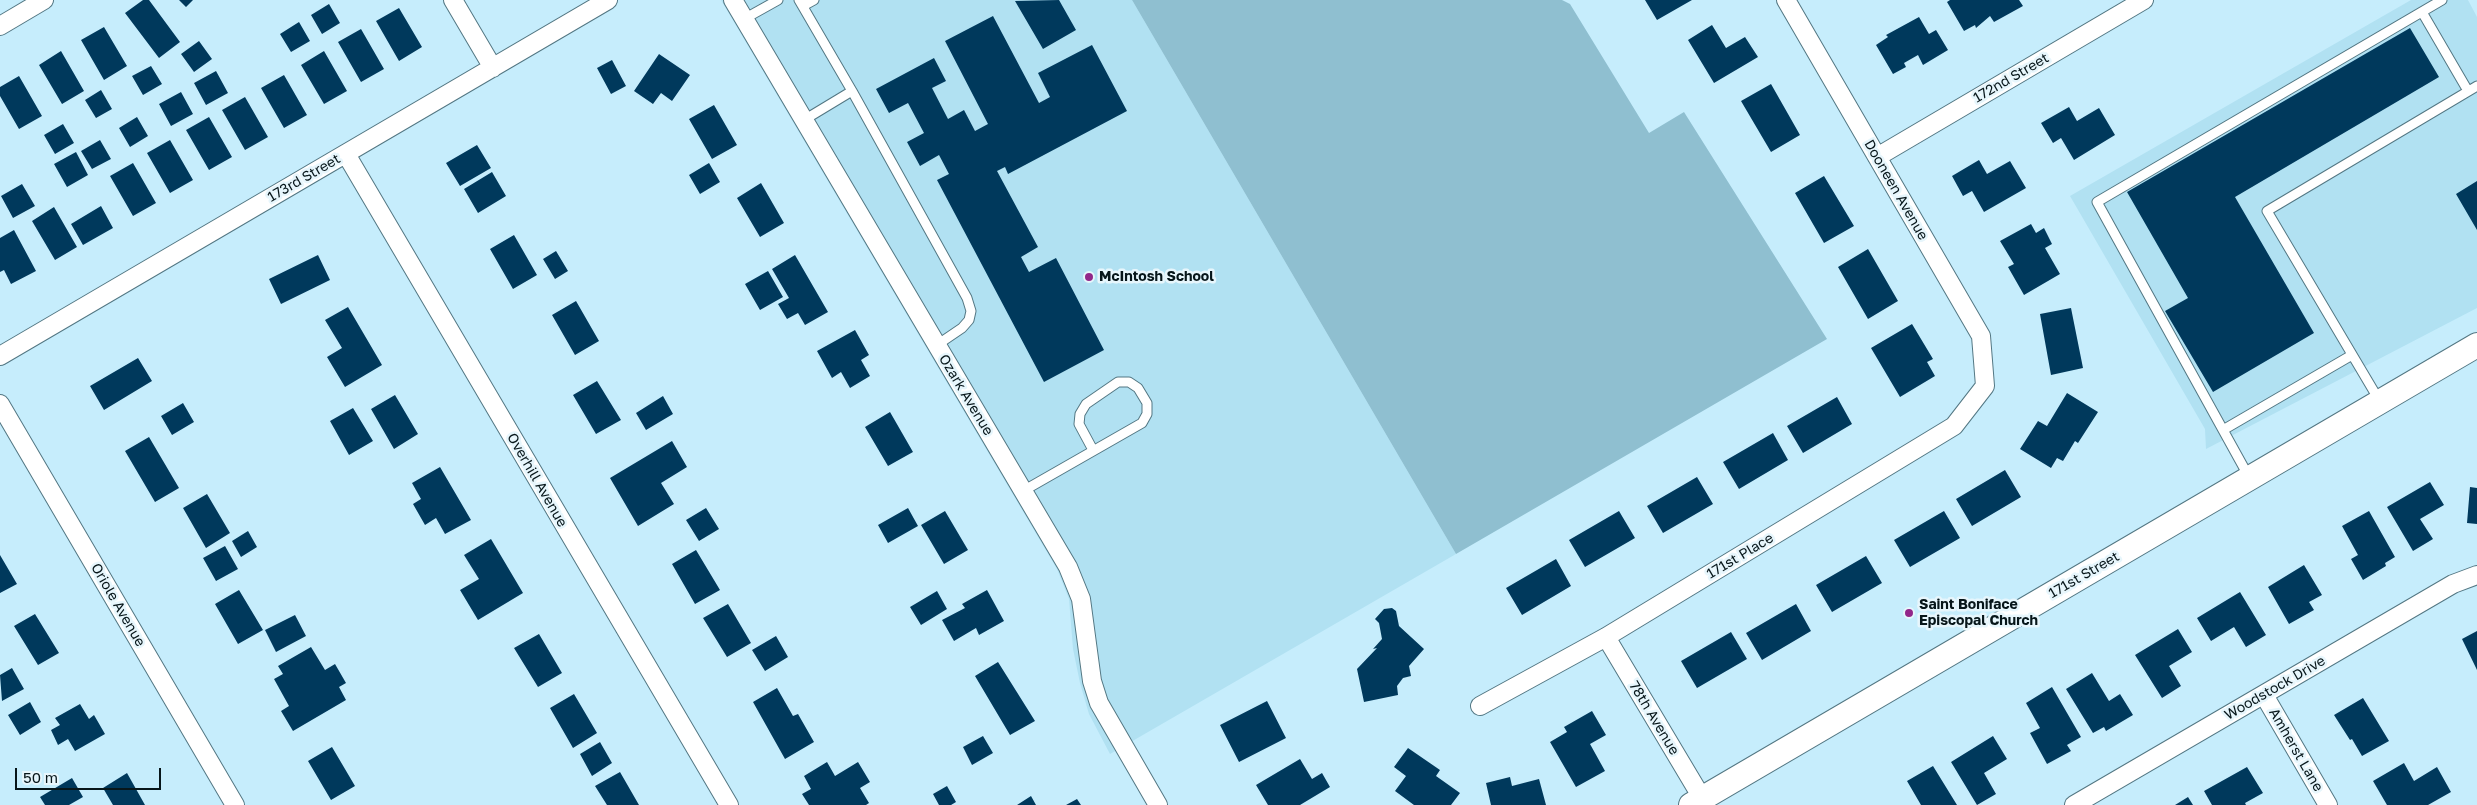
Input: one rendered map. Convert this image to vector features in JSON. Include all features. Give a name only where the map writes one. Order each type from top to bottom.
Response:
[{"type":"street","points":[[0,26],[44,0]]},
{"type":"street","points":[[453,0],[493,68]]},
{"type":"street","name":"173rd Street","points":[[0,356],[608,0]]},
{"type":"street","name":"Ozark Avenue","points":[[733,0],[1068,567],[1081,599],[1092,681],[1099,703],[1158,805]]},
{"type":"street","name":"Dooneen Avenue","points":[[1786,0],[1981,336],[1985,386]]},
{"type":"street","name":"172nd Street","points":[[1877,157],[2144,0]]},
{"type":"street","name":"Overhill Avenue","points":[[346,154],[729,805]]},
{"type":"street","name":"171st Street","points":[[1696,802],[2477,346]]},
{"type":"street","name":"171st Place","points":[[1480,706],[1606,637],[1954,426],[1985,386]]},
{"type":"street","name":"Oriole Avenue","points":[[0,404],[235,805]]},
{"type":"street","name":"Woodstock Drive","points":[[2074,805],[2453,584],[2477,575]]},
{"type":"street","name":"78th Avenue","points":[[1606,637],[1696,802]]},
{"type":"street","name":"Amherst Lane","points":[[2264,695],[2328,805]]},
{"type":"lane","points":[[744,19],[778,0]]},
{"type":"lane","points":[[814,0],[801,3],[967,298],[971,311],[970,320],[962,328],[937,345]]},
{"type":"lane","points":[[2250,478],[2097,202],[2442,0]]},
{"type":"lane","points":[[2422,12],[2468,91]]},
{"type":"lane","points":[[2381,402],[2267,211],[2477,86]]},
{"type":"lane","points":[[804,120],[852,91]]},
{"type":"lane","points":[[2223,430],[2352,355]]},
{"type":"lane","points":[[1023,491],[1142,423],[1147,414],[1147,403],[1138,388],[1129,382],[1118,382],[1086,404],[1080,414],[1080,424],[1094,450]]},
{"type":"shaded area","name":"McIntosh School","points":[[721,0],[1132,0],[1456,554],[1110,754],[1089,714],[1080,683],[1073,649],[1069,599],[1057,569]]},
{"type":"shaded area","points":[[1132,0],[1562,0],[1570,4],[1649,133],[1684,112],[1827,339],[1456,554]]},
{"type":"shaded area","points":[[2411,0],[2468,0],[2477,17],[2477,308],[2206,449],[2205,429],[2070,196]]},
{"type":"building","points":[[143,0],[149,0],[180,42],[159,58],[125,13]]},
{"type":"building","points":[[179,0],[193,0],[186,7]]},
{"type":"building","points":[[1059,0],[1076,30],[1043,49],[1015,1]]},
{"type":"building","points":[[1645,0],[1692,0],[1657,20]]},
{"type":"building","points":[[1950,0],[2019,0],[2023,6],[1994,22],[1990,16],[1976,28],[1975,25],[1964,31],[1947,2]]},
{"type":"building","points":[[329,4],[340,23],[322,34],[311,15]]},
{"type":"building","points":[[399,8],[422,47],[399,61],[376,21]]},
{"type":"building","points":[[993,16],[1039,103],[1050,97],[1038,73],[1092,45],[1127,111],[1008,174],[1005,167],[997,171],[1038,247],[1021,257],[1029,272],[1056,258],[1104,350],[1044,382],[937,180],[949,174],[939,155],[920,166],[907,142],[924,133],[908,103],[889,113],[876,89],[934,58],[946,81],[932,88],[948,119],[964,110],[975,131],[988,124],[945,41]]},
{"type":"building","points":[[1919,17],[1929,34],[1936,30],[1948,50],[1923,65],[1918,55],[1904,63],[1906,67],[1893,74],[1876,45],[1888,37],[1886,35]]},
{"type":"building","points":[[299,22],[310,41],[291,52],[280,34]]},
{"type":"building","points":[[1712,25],[1726,48],[1745,37],[1758,57],[1714,83],[1688,40]]},
{"type":"building","points":[[104,27],[127,66],[104,80],[81,40]]},
{"type":"building","points":[[2410,28],[2439,77],[2235,197],[2314,333],[2213,392],[2165,311],[2188,298],[2127,192]]},
{"type":"building","points":[[361,29],[384,69],[361,82],[338,42]]},
{"type":"building","points":[[199,41],[212,59],[194,72],[181,54]]},
{"type":"building","points":[[61,51],[84,91],[62,104],[39,65]]},
{"type":"building","points":[[324,51],[347,91],[324,104],[301,65]]},
{"type":"building","points":[[659,54],[690,75],[672,101],[661,93],[653,104],[634,91]]},
{"type":"building","points":[[612,60],[626,86],[611,94],[597,68]]},
{"type":"building","points":[[151,66],[162,84],[143,95],[132,76]]},
{"type":"building","points":[[216,71],[228,93],[206,105],[194,83]]},
{"type":"building","points":[[284,75],[307,115],[284,128],[261,88]]},
{"type":"building","points":[[19,76],[42,116],[19,129],[0,96],[0,87]]},
{"type":"building","points":[[1771,84],[1800,135],[1771,152],[1741,101]]},
{"type":"building","points":[[101,90],[112,109],[96,118],[85,100]]},
{"type":"building","points":[[181,92],[193,114],[171,126],[159,104]]},
{"type":"building","points":[[245,97],[268,137],[245,150],[222,110]]},
{"type":"building","points":[[714,105],[737,145],[712,159],[689,119]]},
{"type":"building","points":[[2069,107],[2077,121],[2099,108],[2115,135],[2074,160],[2061,138],[2053,143],[2041,123]]},
{"type":"building","points":[[137,117],[148,136],[130,147],[119,128]]},
{"type":"building","points":[[209,117],[232,157],[209,170],[186,130]]},
{"type":"building","points":[[63,124],[74,143],[55,154],[44,135]]},
{"type":"building","points":[[100,140],[111,159],[92,169],[81,151]]},
{"type":"building","points":[[170,140],[193,180],[170,193],[147,153]]},
{"type":"building","points":[[477,145],[491,168],[460,186],[446,163]]},
{"type":"building","points":[[76,152],[88,175],[67,187],[54,164]]},
{"type":"building","points":[[1979,160],[1987,174],[2010,161],[2026,188],[1984,212],[1972,191],[1963,196],[1952,176]]},
{"type":"building","points":[[133,163],[156,203],[133,216],[110,176]]},
{"type":"building","points":[[709,163],[720,182],[700,194],[689,175]]},
{"type":"building","points":[[492,172],[506,196],[478,213],[464,189]]},
{"type":"building","points":[[1824,176],[1854,226],[1824,243],[1795,193]]},
{"type":"building","points":[[2477,181],[2477,230],[2456,194]]},
{"type":"building","points":[[761,183],[784,223],[760,237],[737,198]]},
{"type":"building","points":[[22,184],[35,206],[13,218],[1,196]]},
{"type":"building","points":[[101,206],[113,228],[83,245],[71,224]]},
{"type":"building","points":[[54,207],[77,247],[55,260],[32,221]]},
{"type":"building","points":[[2031,224],[2036,233],[2044,228],[2052,244],[2045,248],[2060,274],[2024,295],[2008,267],[2014,264],[2000,241]]},
{"type":"building","points":[[14,230],[36,271],[11,284],[4,270],[0,272],[0,238]]},
{"type":"building","points":[[514,235],[537,275],[513,289],[490,249]]},
{"type":"building","points":[[1868,249],[1898,301],[1868,319],[1838,267]]},
{"type":"building","points":[[556,251],[568,271],[555,279],[543,259]]},
{"type":"building","points":[[318,255],[330,280],[281,304],[269,279]]},
{"type":"building","points":[[795,255],[828,312],[805,325],[798,313],[787,319],[778,304],[789,298],[772,269]]},
{"type":"building","points":[[768,271],[783,297],[760,310],[745,284]]},
{"type":"building","points":[[576,301],[599,341],[575,355],[552,315]]},
{"type":"building","points":[[348,307],[382,365],[345,387],[327,357],[342,348],[325,320]]},
{"type":"building","points":[[2071,308],[2083,368],[2051,375],[2040,314]]},
{"type":"building","points":[[1912,324],[1933,359],[1927,362],[1935,376],[1900,397],[1871,348]]},
{"type":"building","points":[[855,330],[869,355],[861,360],[870,376],[850,388],[841,372],[832,378],[817,351]]},
{"type":"building","points":[[138,358],[152,381],[104,410],[90,386]]},
{"type":"building","points":[[597,381],[621,420],[596,434],[573,395]]},
{"type":"building","points":[[2067,393],[2098,412],[2078,443],[2075,441],[2063,461],[2057,458],[2051,468],[2020,449],[2038,421],[2047,426]]},
{"type":"building","points":[[395,395],[418,434],[394,449],[371,409]]},
{"type":"building","points":[[663,396],[673,414],[646,430],[636,413]]},
{"type":"building","points":[[1837,397],[1852,424],[1803,453],[1787,426]]},
{"type":"building","points":[[183,403],[194,422],[172,435],[161,416]]},
{"type":"building","points":[[353,408],[373,441],[349,455],[330,421]]},
{"type":"building","points":[[890,412],[913,452],[888,466],[865,427]]},
{"type":"building","points":[[1773,433],[1788,460],[1739,489],[1723,462]]},
{"type":"building","points":[[149,437],[179,488],[155,502],[125,451]]},
{"type":"building","points":[[672,441],[687,467],[661,483],[674,504],[638,526],[610,478]]},
{"type":"building","points":[[440,467],[471,520],[445,534],[436,518],[425,525],[413,504],[421,499],[412,483]]},
{"type":"building","points":[[2005,470],[2021,497],[1972,526],[1956,499]]},
{"type":"building","points":[[1697,477],[1713,504],[1663,533],[1647,506]]},
{"type":"building","points":[[2430,482],[2444,505],[2420,519],[2433,539],[2413,551],[2387,507]]},
{"type":"building","points":[[2470,487],[2477,488],[2477,524],[2467,523]]},
{"type":"building","points":[[207,494],[230,533],[206,548],[183,508]]},
{"type":"building","points":[[706,508],[719,529],[699,541],[686,520]]},
{"type":"building","points":[[908,508],[918,526],[888,543],[878,525]]},
{"type":"building","points":[[945,511],[968,550],[944,564],[921,525]]},
{"type":"building","points":[[1619,511],[1635,538],[1585,567],[1569,540]]},
{"type":"building","points":[[1944,511],[1960,538],[1910,567],[1894,540]]},
{"type":"building","points":[[2369,511],[2395,557],[2385,563],[2386,566],[2363,580],[2351,559],[2358,555],[2342,526]]},
{"type":"building","points":[[248,531],[257,547],[241,557],[232,541]]},
{"type":"building","points":[[491,539],[523,593],[478,620],[460,590],[479,579],[464,555]]},
{"type":"building","points":[[225,546],[238,569],[216,581],[203,558]]},
{"type":"building","points":[[696,550],[720,590],[695,604],[672,564]]},
{"type":"building","points":[[0,555],[17,584],[0,593]]},
{"type":"building","points":[[1866,556],[1882,583],[1832,612],[1816,585]]},
{"type":"building","points":[[1556,559],[1571,586],[1522,615],[1506,588]]},
{"type":"building","points":[[2304,565],[2322,595],[2309,602],[2314,610],[2289,624],[2268,587]]},
{"type":"building","points":[[239,590],[263,630],[238,644],[215,604]]},
{"type":"building","points":[[987,590],[1004,621],[979,635],[976,628],[954,641],[942,620],[965,608],[962,604]]},
{"type":"building","points":[[937,591],[947,609],[921,625],[910,607]]},
{"type":"building","points":[[2240,592],[2266,635],[2246,647],[2234,627],[2211,641],[2197,618]]},
{"type":"building","points":[[728,604],[751,643],[727,657],[703,618]]},
{"type":"building","points":[[1796,604],[1811,631],[1762,660],[1746,633]]},
{"type":"building","points":[[1392,608],[1396,611],[1399,626],[1424,649],[1409,666],[1411,676],[1403,678],[1397,686],[1398,695],[1364,702],[1357,669],[1377,648],[1373,649],[1382,639],[1379,623],[1375,619],[1384,609]]},
{"type":"building","points":[[35,614],[59,653],[38,665],[14,626]]},
{"type":"building","points":[[295,615],[306,636],[276,652],[265,630]]},
{"type":"building","points":[[2178,629],[2192,652],[2169,666],[2181,686],[2162,698],[2135,655]]},
{"type":"building","points":[[2477,631],[2477,670],[2462,639]]},
{"type":"building","points":[[1731,632],[1747,659],[1697,688],[1681,661]]},
{"type":"building","points":[[539,634],[562,673],[538,687],[514,648]]},
{"type":"building","points":[[776,636],[788,657],[765,671],[752,650]]},
{"type":"building","points":[[311,647],[325,670],[335,664],[346,683],[339,687],[346,700],[293,731],[281,711],[289,706],[274,679],[283,674],[278,666]]},
{"type":"building","points":[[998,662],[1035,721],[1010,735],[975,676]]},
{"type":"building","points":[[12,668],[24,689],[2,701],[0,675]]},
{"type":"building","points":[[2092,673],[2109,701],[2120,694],[2133,715],[2106,731],[2104,727],[2093,733],[2066,689]]},
{"type":"building","points":[[2052,687],[2081,737],[2067,745],[2071,751],[2047,764],[2030,733],[2040,728],[2026,703]]},
{"type":"building","points":[[777,688],[793,716],[798,714],[814,742],[785,759],[753,702]]},
{"type":"building","points":[[574,694],[597,733],[573,748],[550,708]]},
{"type":"building","points":[[2363,698],[2389,741],[2362,756],[2334,715]]},
{"type":"building","points":[[1267,701],[1286,738],[1239,762],[1220,725]]},
{"type":"building","points":[[30,702],[41,722],[20,735],[8,715]]},
{"type":"building","points":[[80,704],[89,719],[94,715],[105,734],[75,751],[68,739],[58,745],[51,730],[60,725],[55,718]]},
{"type":"building","points":[[1592,711],[1606,735],[1590,744],[1605,771],[1576,787],[1550,742],[1567,732],[1564,727]]},
{"type":"building","points":[[983,736],[993,753],[972,765],[963,747]]},
{"type":"building","points":[[1993,736],[2007,759],[1984,773],[1996,794],[1977,805],[1951,762]]},
{"type":"building","points":[[600,742],[612,763],[592,776],[580,754]]},
{"type":"building","points":[[332,747],[355,786],[331,800],[308,761]]},
{"type":"building","points":[[1408,748],[1440,770],[1436,776],[1460,793],[1451,805],[1414,805],[1395,791],[1406,776],[1394,767]]},
{"type":"building","points":[[1300,759],[1312,779],[1322,773],[1330,787],[1300,805],[1268,805],[1256,785]]},
{"type":"building","points":[[827,762],[835,776],[858,762],[870,782],[860,788],[869,803],[866,805],[809,805],[802,794],[811,789],[804,776]]},
{"type":"building","points":[[2404,763],[2414,781],[2437,767],[2451,792],[2428,805],[2387,805],[2373,781]]},
{"type":"building","points":[[1933,766],[1957,805],[1921,805],[1907,781]]},
{"type":"building","points":[[2247,767],[2263,793],[2245,803],[2246,805],[2212,805],[2204,791]]},
{"type":"building","points":[[620,772],[639,805],[607,805],[595,786]]},
{"type":"building","points":[[127,773],[145,805],[113,805],[103,788]]},
{"type":"building","points":[[1510,777],[1512,786],[1539,779],[1546,805],[1491,805],[1486,783]]},
{"type":"building","points":[[72,778],[83,797],[69,805],[45,805],[40,797]]},
{"type":"building","points":[[947,786],[956,802],[951,805],[939,805],[933,794]]},
{"type":"building","points":[[1031,796],[1036,805],[1017,805]]},
{"type":"building","points":[[2188,797],[2193,805],[2175,805]]},
{"type":"building","points":[[1077,799],[1081,805],[1066,805]]},
{"type":"place","name":"McIntosh School","points":[[1089,277]]},
{"type":"place","name":"Saint Boniface Episcopal Church","points":[[1909,613]]}]
